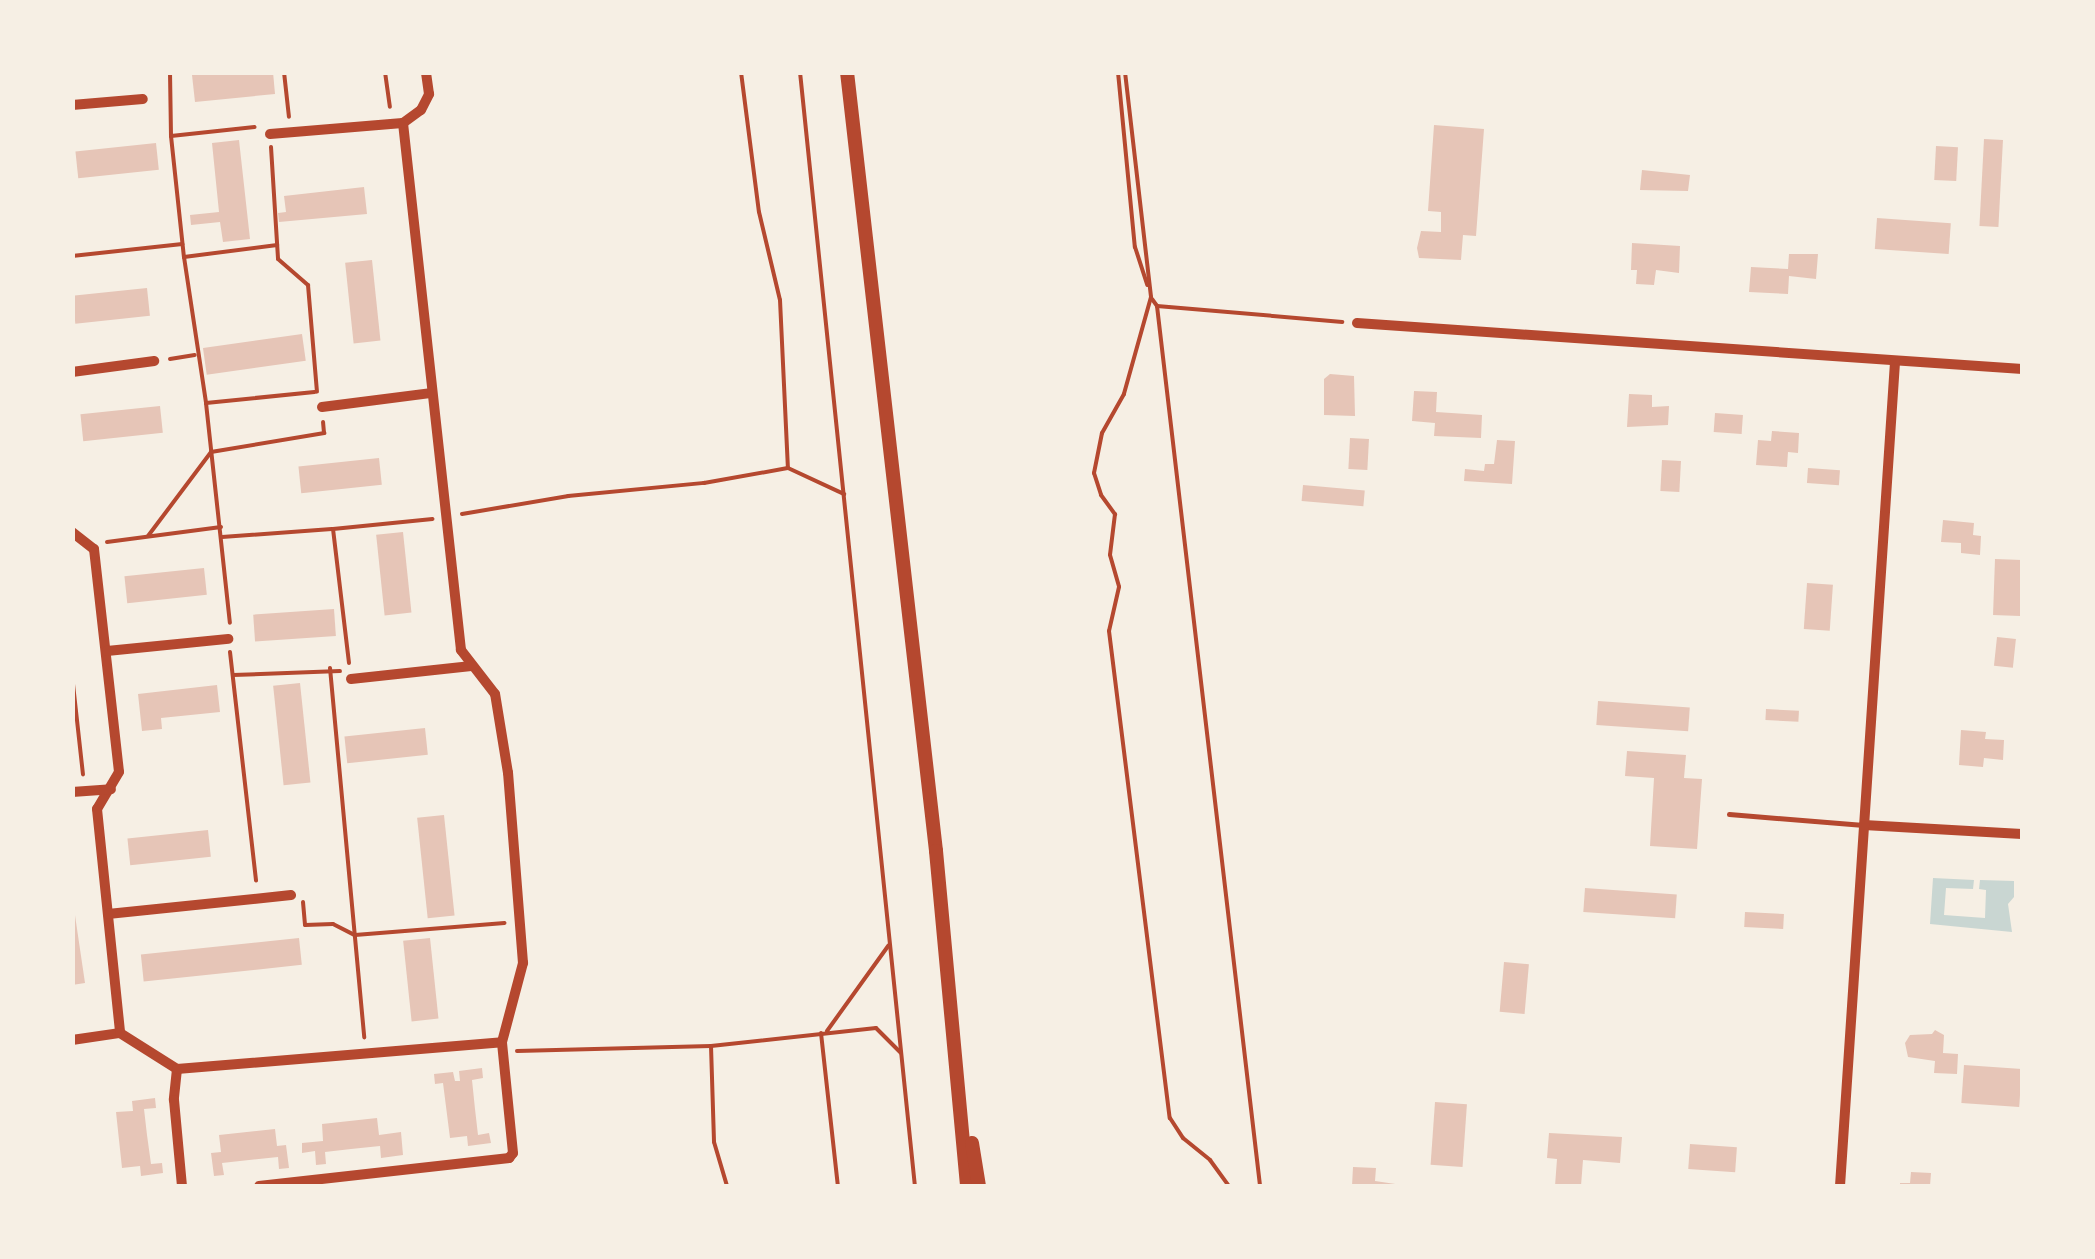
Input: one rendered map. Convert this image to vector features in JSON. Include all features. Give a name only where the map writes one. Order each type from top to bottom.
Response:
[{"type":"street","points":[[270,134],[398,123],[421,110],[429,94],[426,72]]},
{"type":"street","points":[[848,72],[956,1044],[967,1186]]},
{"type":"street","points":[[72,106],[143,100]]},
{"type":"street","points":[[259,1186],[509,1158],[514,1153],[502,1046],[523,963],[508,773],[495,694],[461,650],[398,123]]},
{"type":"street","points":[[1357,323],[2022,369]]},
{"type":"street","points":[[72,372],[154,361]]},
{"type":"street","points":[[1840,1186],[1895,362]]},
{"type":"street","points":[[322,407],[432,393]]},
{"type":"street","points":[[72,532],[94,549],[119,772],[96,809],[120,1033]]},
{"type":"street","points":[[107,651],[228,639]]},
{"type":"street","points":[[351,679],[471,666]]},
{"type":"street","points":[[78,792],[111,789]]},
{"type":"street","points":[[1864,825],[2022,834]]},
{"type":"street","points":[[108,914],[292,895]]},
{"type":"street","points":[[72,1040],[120,1033],[177,1069],[199,1070],[502,1046]]},
{"type":"street","points":[[956,1044],[979,1186]]},
{"type":"street","points":[[177,1069],[174,1100],[182,1186]]},
{"type":"street","points":[[398,1172],[400,1186]]},
{"type":"lane","points":[[1728,814],[1864,825]]},
{"type":"path","points":[[170,72],[171,136],[195,355],[206,404],[232,614],[228,639],[258,898]]},
{"type":"path","points":[[284,72],[290,132]]},
{"type":"path","points":[[385,72],[398,123]]},
{"type":"path","points":[[742,72],[759,212],[780,300],[788,468]]},
{"type":"path","points":[[800,72],[915,1186]]},
{"type":"path","points":[[1118,72],[1135,247],[1157,306],[1260,1186]]},
{"type":"path","points":[[1126,72],[1151,297],[1124,394],[1102,433],[1094,472],[1101,496],[1115,514],[1110,555],[1119,587],[1109,631],[1170,1118],[1228,1186]]},
{"type":"path","points":[[148,536],[211,452],[324,433],[308,285],[278,259],[268,125],[171,136]]},
{"type":"path","points":[[72,256],[184,244]]},
{"type":"path","points":[[184,257],[277,245]]},
{"type":"path","points":[[1157,306],[1357,323]]},
{"type":"path","points":[[154,361],[195,355]]},
{"type":"path","points":[[206,404],[317,392]]},
{"type":"path","points":[[222,537],[447,517],[568,496],[704,482],[788,468],[844,494]]},
{"type":"path","points":[[94,549],[108,541],[220,527]]},
{"type":"path","points":[[333,529],[351,679]]},
{"type":"path","points":[[233,675],[330,668],[351,679]]},
{"type":"path","points":[[330,668],[366,1054]]},
{"type":"path","points":[[72,675],[78,792]]},
{"type":"path","points":[[292,895],[302,890],[305,924],[333,924],[355,935],[520,922]]},
{"type":"path","points":[[838,1186],[824,1033],[888,946]]},
{"type":"path","points":[[502,1046],[712,1046],[876,1028],[901,1054]]},
{"type":"path","points":[[712,1046],[714,1142],[727,1186]]},
{"type":"shaded area","points":[[1933,878],[1974,880],[1973,889],[1946,888],[1944,915],[1985,918],[1986,890],[1979,889],[1980,880],[2014,881],[2014,897],[2008,904],[2012,932],[1930,924]]},
{"type":"building","points":[[273,72],[275,94],[195,102],[192,75]]},
{"type":"building","points":[[1434,125],[1484,129],[1476,236],[1463,235],[1461,260],[1419,258],[1417,248],[1421,231],[1441,232],[1441,212],[1428,211]]},
{"type":"building","points":[[1984,139],[2003,140],[1998,227],[1979,226]]},
{"type":"building","points":[[239,140],[250,239],[223,242],[220,222],[191,225],[190,215],[219,212],[212,143]]},
{"type":"building","points":[[156,143],[159,170],[78,178],[75,151]]},
{"type":"building","points":[[1936,146],[1958,147],[1956,181],[1934,180]]},
{"type":"building","points":[[1642,170],[1690,175],[1688,191],[1640,190]]},
{"type":"building","points":[[364,187],[367,214],[279,222],[278,213],[286,212],[284,196]]},
{"type":"building","points":[[1877,218],[1951,223],[1949,254],[1875,249]]},
{"type":"building","points":[[1632,243],[1680,246],[1679,273],[1656,270],[1654,285],[1636,284],[1637,270],[1631,270]]},
{"type":"building","points":[[1789,254],[1818,254],[1816,279],[1789,276],[1788,294],[1749,292],[1751,267],[1788,269]]},
{"type":"building","points":[[372,260],[380,341],[354,343],[345,263]]},
{"type":"building","points":[[147,288],[150,316],[75,324],[72,296]]},
{"type":"building","points":[[302,334],[306,361],[207,375],[203,348]]},
{"type":"building","points":[[1330,374],[1354,376],[1355,416],[1324,415],[1324,379]]},
{"type":"building","points":[[1414,391],[1437,392],[1436,412],[1482,415],[1481,438],[1434,436],[1435,423],[1412,421]]},
{"type":"building","points":[[1629,394],[1652,395],[1652,407],[1669,406],[1668,425],[1627,427]]},
{"type":"building","points":[[160,406],[163,433],[83,441],[80,414]]},
{"type":"building","points":[[1715,413],[1743,415],[1742,434],[1714,432]]},
{"type":"building","points":[[1772,431],[1799,433],[1798,453],[1788,452],[1787,467],[1756,465],[1758,440],[1771,441]]},
{"type":"building","points":[[1350,438],[1369,439],[1367,470],[1348,469]]},
{"type":"building","points":[[1497,440],[1515,441],[1512,484],[1464,481],[1465,469],[1484,471],[1485,464],[1494,464]]},
{"type":"building","points":[[379,458],[382,485],[301,493],[298,466]]},
{"type":"building","points":[[1662,460],[1681,461],[1679,492],[1660,491]]},
{"type":"building","points":[[1808,468],[1840,470],[1839,485],[1807,483]]},
{"type":"building","points":[[1303,485],[1365,490],[1363,506],[1302,501]]},
{"type":"building","points":[[1943,520],[1974,523],[1973,535],[1981,536],[1980,555],[1961,553],[1961,543],[1941,542]]},
{"type":"building","points":[[403,532],[411,613],[385,615],[376,535]]},
{"type":"building","points":[[1995,559],[2022,560],[2020,616],[1993,615]]},
{"type":"building","points":[[204,568],[207,595],[127,603],[124,576]]},
{"type":"building","points":[[1807,583],[1833,585],[1830,631],[1804,629]]},
{"type":"building","points":[[334,609],[336,636],[255,642],[253,615]]},
{"type":"building","points":[[1997,637],[2016,639],[2013,668],[1994,666]]},
{"type":"building","points":[[300,683],[310,782],[284,785],[273,686]]},
{"type":"building","points":[[217,685],[220,712],[161,718],[162,729],[142,731],[138,694]]},
{"type":"building","points":[[1598,701],[1690,707],[1688,731],[1596,725]]},
{"type":"building","points":[[1766,709],[1799,711],[1798,722],[1765,720]]},
{"type":"building","points":[[425,728],[428,755],[347,763],[344,736]]},
{"type":"building","points":[[1961,730],[1986,732],[1985,739],[2004,740],[2003,760],[1984,758],[1983,767],[1959,765]]},
{"type":"building","points":[[1627,751],[1686,755],[1684,778],[1702,779],[1697,849],[1650,846],[1654,778],[1625,776]]},
{"type":"building","points":[[444,815],[455,915],[428,918],[417,818]]},
{"type":"building","points":[[208,830],[211,857],[130,865],[127,838]]},
{"type":"building","points":[[1585,888],[1677,894],[1675,918],[1583,912]]},
{"type":"building","points":[[72,895],[85,983],[72,985]]},
{"type":"building","points":[[1745,912],[1784,914],[1783,929],[1744,927]]},
{"type":"building","points":[[299,938],[302,965],[144,981],[141,955]]},
{"type":"building","points":[[430,938],[438,1019],[412,1021],[403,941]]},
{"type":"building","points":[[1504,962],[1529,964],[1525,1014],[1500,1012]]},
{"type":"building","points":[[1935,1030],[1944,1035],[1943,1053],[1958,1054],[1957,1074],[1934,1073],[1935,1061],[1908,1057],[1905,1043],[1910,1035],[1932,1034]]},
{"type":"building","points":[[1964,1065],[2022,1069],[2019,1107],[1961,1103]]},
{"type":"building","points":[[482,1068],[483,1078],[472,1080],[478,1135],[489,1133],[491,1143],[468,1146],[467,1136],[450,1138],[443,1083],[435,1084],[434,1074],[453,1072],[455,1081],[460,1081],[459,1071]]},
{"type":"building","points":[[155,1098],[156,1108],[144,1109],[151,1164],[162,1163],[163,1173],[141,1176],[140,1166],[122,1168],[116,1112],[133,1111],[132,1101]]},
{"type":"building","points":[[1435,1102],[1467,1104],[1463,1167],[1431,1165]]},
{"type":"building","points":[[377,1118],[379,1135],[401,1132],[403,1155],[381,1158],[380,1146],[351,1149],[325,1152],[326,1164],[316,1165],[315,1151],[302,1153],[302,1143],[323,1141],[322,1124]]},
{"type":"building","points":[[275,1129],[277,1146],[286,1145],[289,1168],[279,1169],[278,1157],[240,1161],[222,1163],[224,1175],[214,1176],[211,1153],[221,1152],[219,1135]]},
{"type":"building","points":[[1549,1133],[1622,1137],[1620,1163],[1583,1160],[1581,1186],[1555,1186],[1557,1159],[1547,1158]]},
{"type":"building","points":[[1690,1144],[1737,1147],[1735,1172],[1688,1169]]},
{"type":"building","points":[[1353,1167],[1376,1168],[1375,1181],[1409,1186],[1352,1186]]},
{"type":"building","points":[[1911,1172],[1931,1173],[1930,1186],[1900,1186],[1910,1183]]}]
